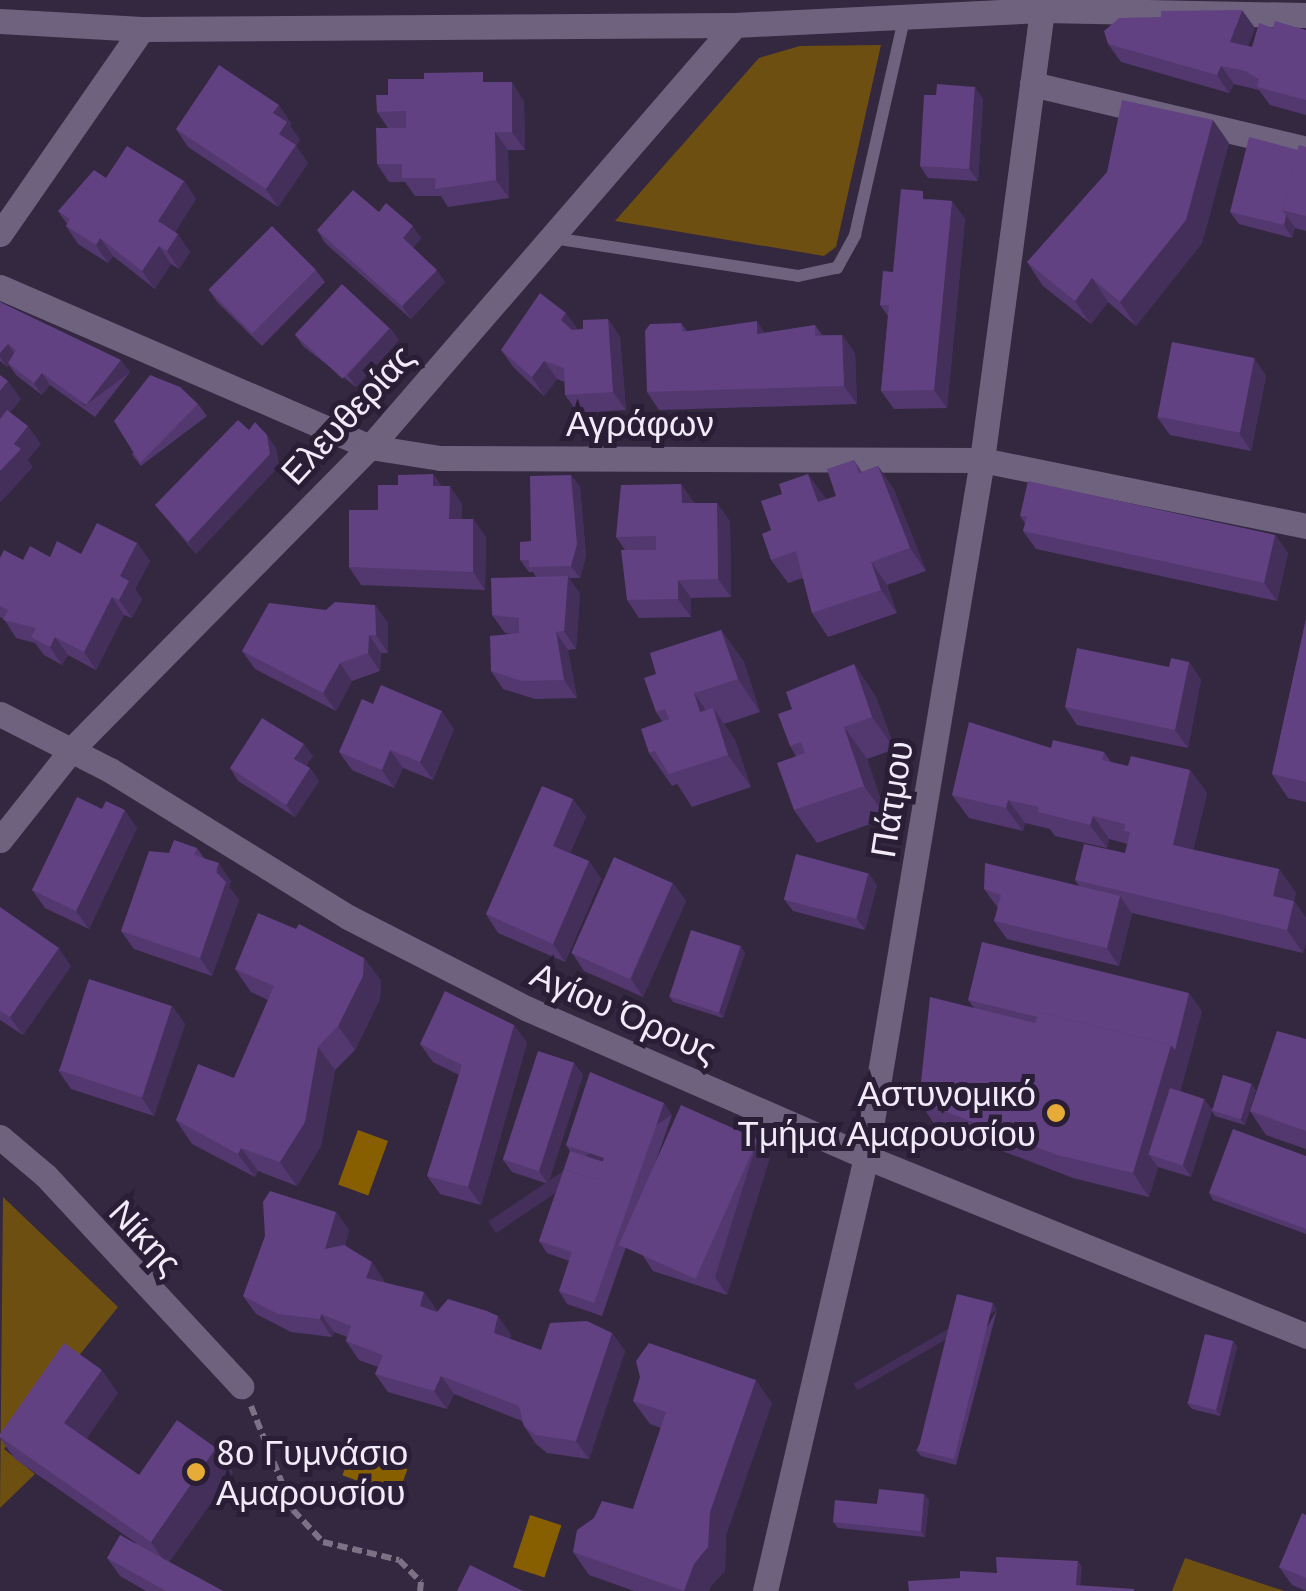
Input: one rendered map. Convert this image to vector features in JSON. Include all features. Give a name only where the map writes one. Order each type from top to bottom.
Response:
[{"type":"street","points":[[0,21],[142,29],[735,25],[1042,10],[1306,15]]},
{"type":"street","name":"Πάτμου","points":[[765,1591],[866,1158],[982,460],[1042,10]]},
{"type":"street","name":"Ελευθερίας","points":[[0,840],[73,748],[370,446],[735,25]]},
{"type":"street","points":[[0,234],[142,29]]},
{"type":"street","points":[[1032,84],[1306,148]]},
{"type":"street","name":"Αγράφων","points":[[0,288],[370,446],[440,458],[982,460],[1306,526]]},
{"type":"street","name":"Αγίου Όρους","points":[[0,714],[73,748],[348,918],[528,1009],[866,1158],[1306,1336]]},
{"type":"street","name":"Νίκης","points":[[0,1137],[46,1176],[91,1232],[241,1386]]},
{"type":"lane","points":[[552,238],[798,276],[838,268],[855,235],[906,15]]},
{"type":"path","points":[[241,1386],[293,1510],[323,1542],[399,1560],[420,1582],[420,1591]]},
{"type":"shaded area","points":[[881,45],[836,247],[824,256],[615,221],[759,58],[800,46]]},
{"type":"shaded area","points":[[358,1130],[388,1141],[368,1195],[338,1185]]},
{"type":"shaded area","points":[[3,1197],[118,1307],[4,1449],[35,1474],[0,1508]]},
{"type":"shaded area","points":[[352,1449],[407,1469],[398,1495],[342,1475]]},
{"type":"shaded area","points":[[530,1515],[561,1525],[544,1578],[513,1567]]},
{"type":"shaded area","points":[[1185,1558],[1284,1591],[1172,1591]]},
{"type":"building","points":[[1242,10],[1230,42],[1252,47],[1259,23],[1273,28],[1275,21],[1306,30],[1306,100],[1257,87],[1259,79],[1245,71],[1221,66],[1217,75],[1108,44],[1104,31],[1119,18],[1161,17],[1161,11]]},
{"type":"building","points":[[219,65],[279,105],[273,113],[287,122],[279,134],[296,145],[266,189],[176,129]]},
{"type":"building","points":[[483,72],[483,82],[512,82],[512,132],[495,132],[496,180],[435,189],[436,178],[402,178],[402,164],[377,164],[376,128],[406,128],[406,111],[377,112],[376,95],[388,95],[388,79],[424,79],[424,73]]},
{"type":"building","points":[[937,84],[975,87],[969,169],[920,166],[924,95],[936,95]]},
{"type":"building","points":[[1122,100],[1213,120],[1186,220],[1120,302],[1092,278],[1075,301],[1027,262],[1107,172]]},
{"type":"building","points":[[1249,137],[1298,150],[1282,210],[1286,215],[1284,225],[1230,212]]},
{"type":"building","points":[[1299,145],[1306,147],[1306,216],[1282,210]]},
{"type":"building","points":[[127,146],[184,181],[158,221],[178,234],[167,251],[159,246],[142,271],[100,238],[96,245],[66,226],[70,219],[58,211],[94,170],[106,178]]},
{"type":"building","points":[[901,189],[923,191],[923,199],[952,201],[934,390],[881,391],[889,305],[880,305],[883,271],[893,272]]},
{"type":"building","points":[[353,190],[379,212],[386,203],[413,226],[403,238],[437,270],[402,306],[317,230]]},
{"type":"building","points":[[272,226],[316,270],[252,333],[208,290]]},
{"type":"building","points":[[342,284],[390,328],[342,379],[295,334]]},
{"type":"building","points":[[540,293],[566,313],[561,320],[572,330],[583,329],[583,320],[608,319],[613,392],[565,395],[564,368],[544,361],[532,377],[501,350]]},
{"type":"building","points":[[0,302],[121,360],[86,405],[42,373],[34,383],[8,363],[16,350],[8,344],[0,353]]},
{"type":"building","points":[[757,321],[757,334],[815,325],[815,336],[842,335],[844,386],[647,392],[645,331],[650,324],[681,323],[682,332]]},
{"type":"building","points":[[1172,342],[1254,358],[1240,433],[1157,417]]},
{"type":"building","points":[[0,375],[8,381],[0,391]]},
{"type":"building","points":[[150,375],[180,387],[198,404],[140,463],[114,421]]},
{"type":"building","points":[[7,410],[28,426],[14,444],[21,449],[0,471],[0,419]]},
{"type":"building","points":[[238,420],[249,430],[255,422],[267,435],[270,454],[188,542],[155,505]]},
{"type":"building","points":[[854,460],[859,473],[878,466],[910,548],[871,562],[881,590],[812,613],[796,551],[771,560],[762,534],[771,530],[761,501],[782,494],[779,484],[808,474],[818,502],[836,496],[827,469]]},
{"type":"building","points":[[433,474],[433,486],[450,486],[449,519],[473,519],[473,572],[349,567],[349,510],[378,510],[378,485],[398,485],[398,475]]},
{"type":"building","points":[[571,475],[577,544],[571,566],[529,567],[529,560],[520,560],[520,542],[531,541],[530,476]]},
{"type":"building","points":[[1028,481],[1275,535],[1264,583],[1023,531],[1027,517],[1020,516]]},
{"type":"building","points":[[681,484],[682,503],[717,503],[718,579],[678,580],[678,599],[627,600],[621,550],[656,550],[656,536],[616,537],[621,485]]},
{"type":"building","points":[[97,523],[137,543],[120,576],[129,581],[119,600],[112,597],[84,652],[55,637],[50,647],[31,637],[36,628],[3,620],[8,610],[0,606],[0,558],[4,550],[23,560],[30,546],[50,557],[57,541],[81,554]]},
{"type":"building","points":[[568,576],[564,631],[556,632],[564,680],[522,681],[491,671],[490,636],[519,633],[519,618],[492,615],[491,578]]},
{"type":"building","points":[[335,602],[375,605],[376,635],[369,635],[368,653],[340,663],[323,693],[242,651],[269,603],[326,610]]},
{"type":"building","points":[[1306,619],[1306,782],[1272,774]]},
{"type":"building","points":[[721,630],[738,679],[694,693],[700,712],[713,708],[728,755],[669,774],[655,751],[649,753],[641,729],[669,719],[665,709],[656,712],[644,678],[656,674],[650,653]]},
{"type":"building","points":[[1077,648],[1169,667],[1171,658],[1189,662],[1175,730],[1065,707]]},
{"type":"building","points":[[854,664],[872,717],[844,727],[864,786],[794,810],[777,763],[805,753],[801,742],[790,746],[778,714],[792,709],[786,692]]},
{"type":"building","points":[[381,685],[442,711],[420,762],[390,750],[382,770],[339,752],[362,699],[373,704]]},
{"type":"building","points":[[262,718],[304,744],[294,759],[310,768],[286,805],[230,768]]},
{"type":"building","points":[[969,722],[1051,748],[1053,740],[1104,752],[1102,760],[1128,766],[1131,756],[1190,770],[1173,845],[1279,869],[1273,896],[1294,901],[1287,930],[1075,880],[1084,844],[1125,853],[1130,832],[1124,831],[1125,824],[1093,816],[1090,825],[1008,800],[1006,808],[952,795]]},
{"type":"building","points":[[542,786],[573,799],[553,846],[589,861],[553,944],[486,914]]},
{"type":"building","points":[[77,797],[102,809],[106,801],[125,810],[76,911],[32,890]]},
{"type":"building","points":[[174,840],[197,848],[194,855],[219,863],[216,872],[226,882],[200,958],[121,931],[149,851],[169,853]]},
{"type":"building","points":[[796,854],[868,873],[856,919],[784,899]]},
{"type":"building","points":[[614,857],[672,883],[630,979],[571,953]]},
{"type":"building","points":[[985,863],[1120,896],[1107,948],[994,921],[1001,895],[984,889]]},
{"type":"building","points":[[0,907],[59,948],[10,1017],[0,1011]]},
{"type":"building","points":[[258,913],[296,929],[299,924],[364,958],[363,976],[338,1026],[318,1047],[305,1122],[280,1162],[241,1148],[238,1154],[176,1120],[198,1064],[234,1078],[274,986],[235,969]]},
{"type":"building","points":[[691,930],[740,946],[719,1013],[669,997]]},
{"type":"building","points":[[982,942],[1189,993],[1175,1050],[1171,1045],[1039,1012],[1038,1017],[968,1000]]},
{"type":"building","points":[[89,979],[172,1006],[142,1097],[59,1070]]},
{"type":"building","points":[[445,991],[514,1025],[468,1187],[427,1176],[462,1065],[420,1044]]},
{"type":"building","name":"Αστυνομικό Τμήμα Αμαρουσίου","points":[[930,997],[1035,1023],[1039,1012],[1171,1045],[1133,1173],[1057,1155],[919,1101]]},
{"type":"building","points":[[1277,1031],[1306,1039],[1306,1131],[1250,1111]]},
{"type":"building","points":[[538,1051],[574,1063],[539,1171],[503,1159]]},
{"type":"building","points":[[590,1072],[664,1103],[594,1303],[559,1291],[572,1252],[539,1241],[564,1169],[597,1180],[604,1158],[566,1145]]},
{"type":"building","points":[[1223,1075],[1252,1084],[1241,1119],[1212,1110]]},
{"type":"building","points":[[1170,1088],[1204,1099],[1183,1166],[1148,1155]]},
{"type":"building","points":[[681,1105],[758,1139],[696,1279],[619,1245]]},
{"type":"building","points":[[1233,1129],[1306,1156],[1306,1229],[1209,1193]]},
{"type":"building","points":[[570,1151],[603,1162],[597,1180],[564,1169]]},
{"type":"building","points":[[270,1191],[336,1212],[325,1249],[344,1245],[372,1262],[366,1278],[424,1292],[420,1306],[437,1312],[448,1299],[487,1311],[498,1316],[494,1333],[541,1350],[550,1323],[587,1321],[612,1333],[576,1441],[535,1435],[524,1426],[519,1406],[441,1376],[434,1391],[375,1374],[383,1355],[346,1341],[351,1326],[321,1314],[320,1319],[278,1314],[243,1296],[265,1236],[263,1202]]},
{"type":"building","points":[[957,1294],[993,1303],[954,1459],[918,1450]]},
{"type":"building","points":[[1205,1334],[1233,1341],[1216,1410],[1188,1403]]},
{"type":"building","points":[[64,1343],[102,1370],[64,1423],[139,1475],[177,1420],[216,1448],[151,1542],[0,1437]]},
{"type":"building","points":[[649,1343],[756,1380],[710,1512],[708,1547],[694,1564],[684,1591],[573,1552],[577,1530],[594,1518],[602,1501],[633,1509],[666,1412],[633,1401],[640,1377],[636,1361]]},
{"type":"building","points":[[879,1489],[924,1494],[921,1531],[833,1522],[835,1500],[877,1504]]},
{"type":"building","points":[[1302,1513],[1306,1515],[1306,1578],[1279,1567]]},
{"type":"building","points":[[120,1535],[223,1591],[166,1591],[107,1558]]},
{"type":"building","points":[[996,1557],[1078,1561],[1076,1585],[1134,1591],[909,1591],[908,1581],[960,1578],[960,1571],[997,1573]]},
{"type":"building","points":[[470,1565],[523,1591],[457,1591]]},
{"type":"place","name":"Αστυνομικό Τμήμα Αμαρουσίου","points":[[1056,1113]]},
{"type":"place","name":"8ο Γυμνάσιο Αμαρουσίου","points":[[196,1472]]}]
